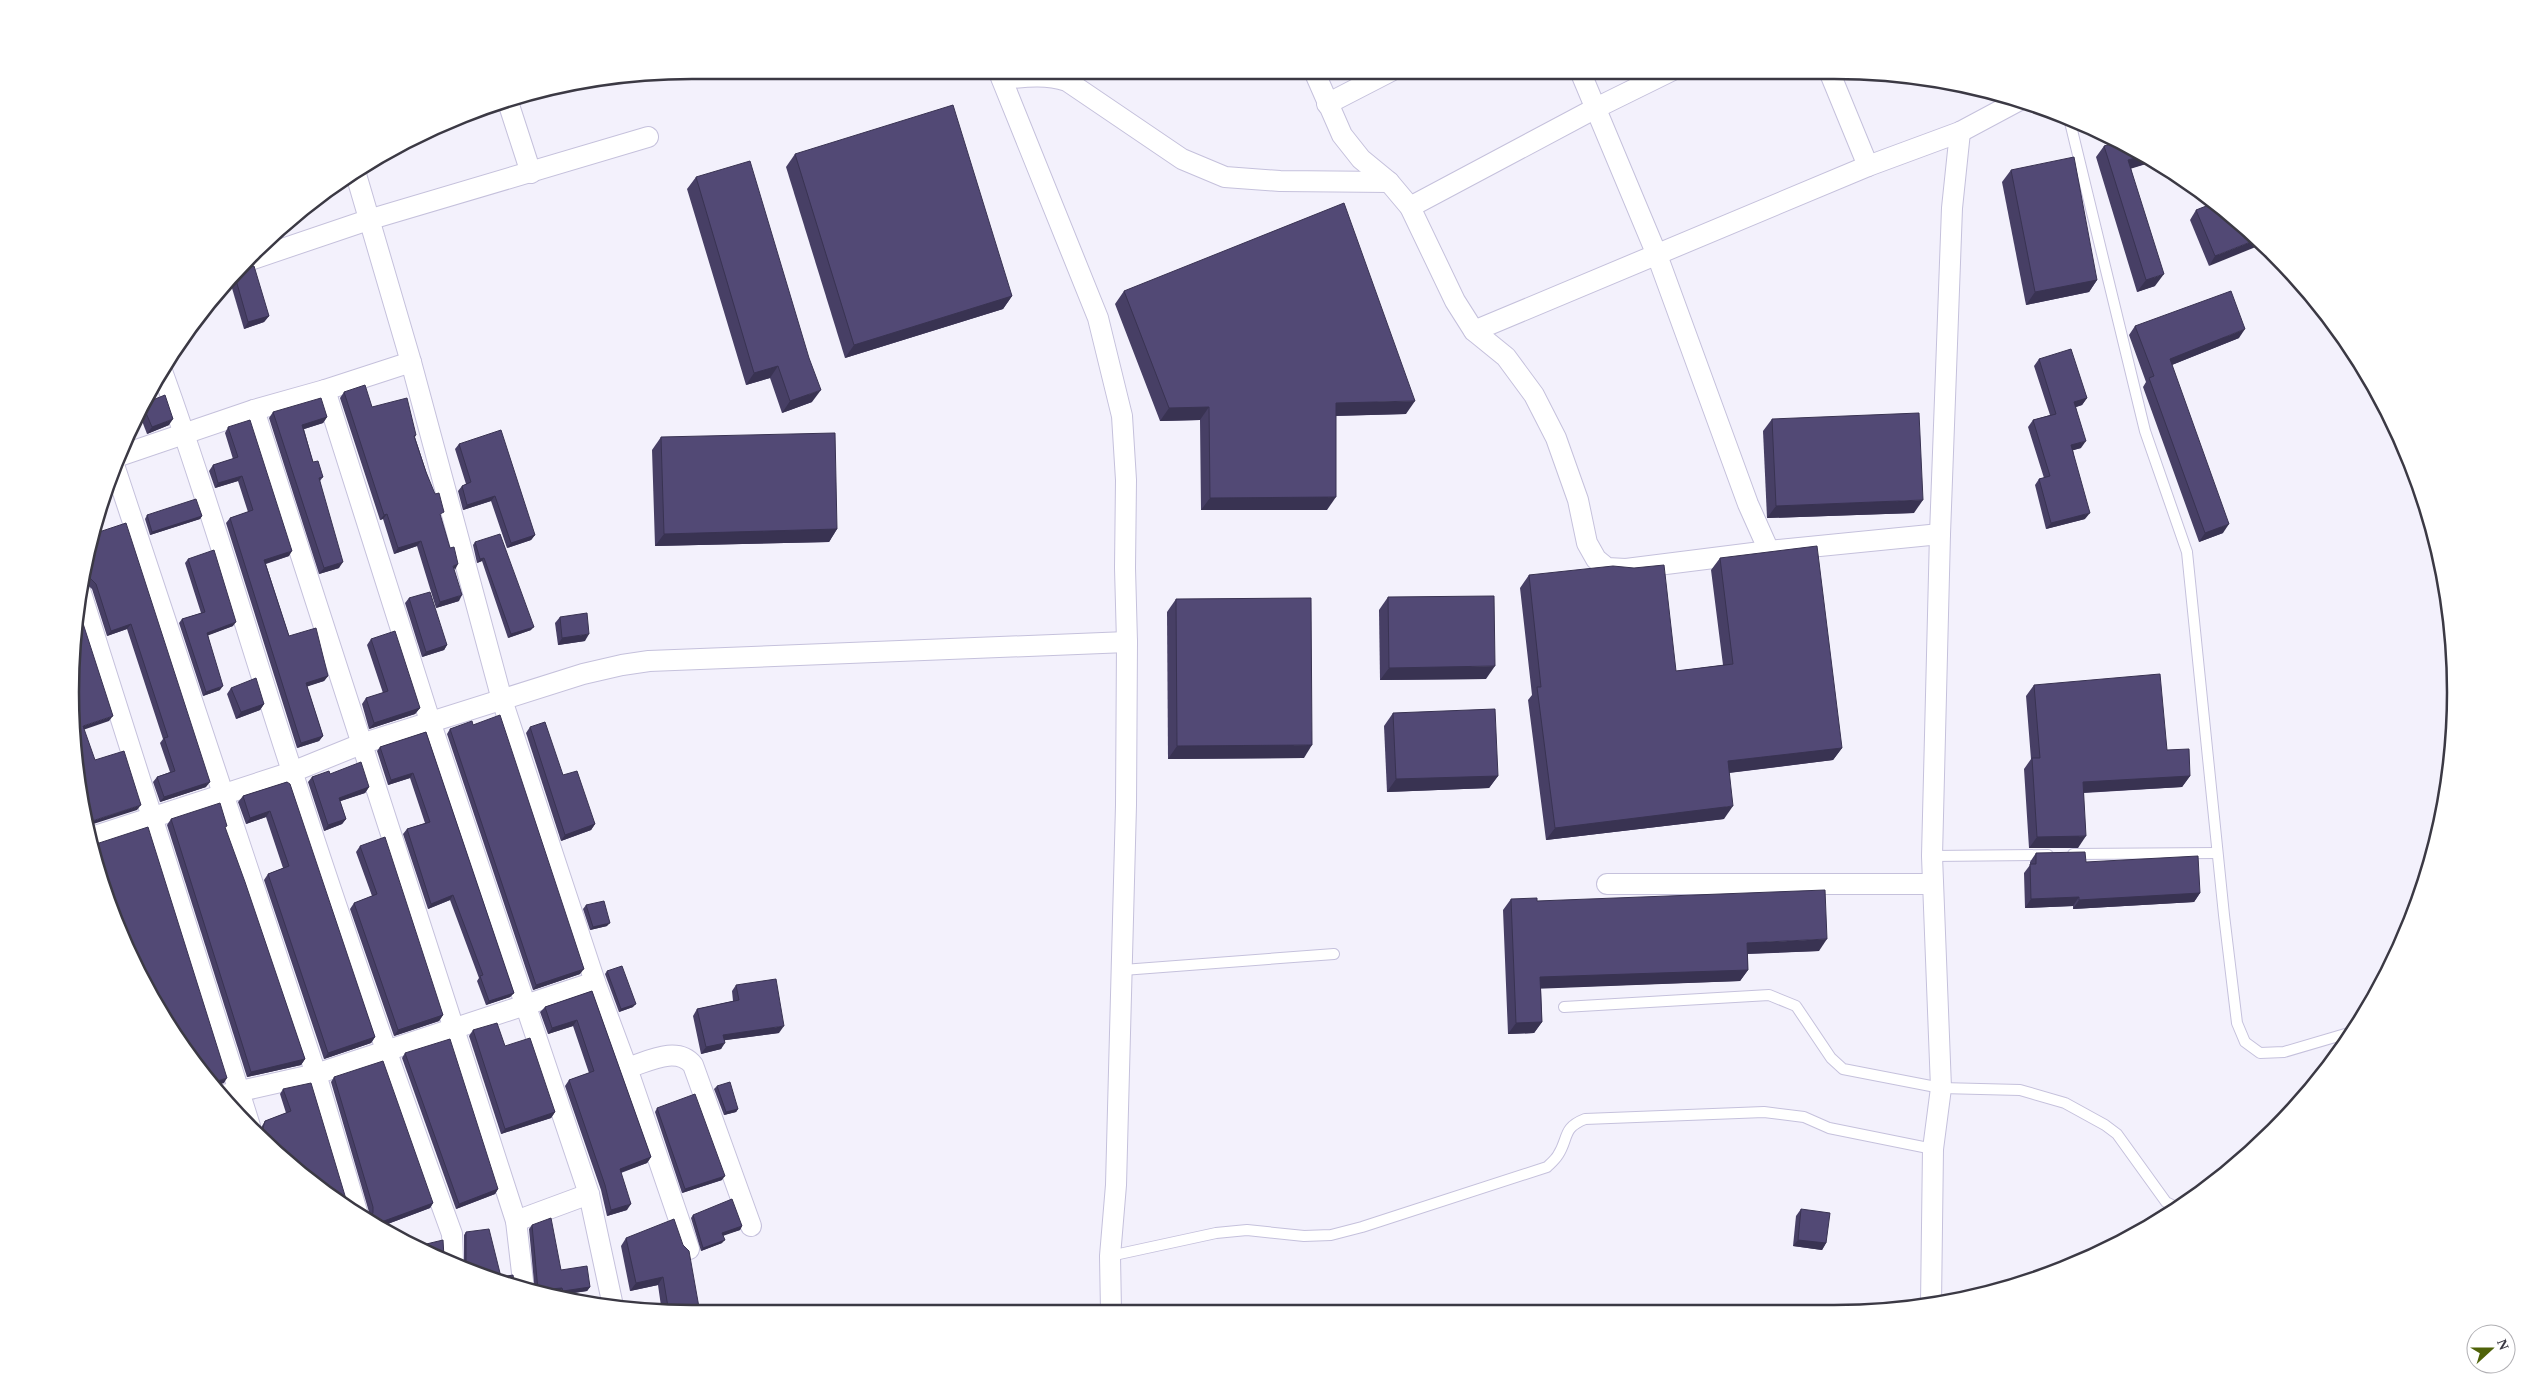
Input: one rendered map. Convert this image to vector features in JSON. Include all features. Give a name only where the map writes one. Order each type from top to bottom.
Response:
[{"type":"street","points":[[1002,79],[1098,318],[1122,416],[1126,480],[1125,568],[1127,642],[1123,970],[1116,1185],[1110,1256],[1111,1305]]},
{"type":"street","points":[[1056,79],[1067,81],[1182,159],[1225,177],[1280,181],[1389,182]]},
{"type":"street","points":[[1317,79],[1342,136],[1361,159],[1389,182],[1410,207],[1455,301],[1474,331],[1506,357],[1534,395],[1556,438],[1578,500],[1587,543],[1596,559],[1608,568],[1626,569],[1769,551],[1940,534]]},
{"type":"street","points":[[1327,104],[1375,79]]},
{"type":"street","points":[[1583,79],[1657,255],[1748,504],[1769,551]]},
{"type":"street","points":[[1410,207],[1596,108],[1655,79]]},
{"type":"street","points":[[1832,79],[1868,166]]},
{"type":"street","points":[[1474,331],[1868,166],[1960,132],[2010,105]]},
{"type":"street","points":[[510,107],[531,173]]},
{"type":"street","points":[[1931,1297],[1934,1149],[1940,1088],[1931,884],[1940,534],[1952,208],[1960,132]]},
{"type":"street","points":[[259,257],[368,220],[648,138]]},
{"type":"street","points":[[357,178],[411,362],[502,700],[594,982],[627,1068],[689,1249]]},
{"type":"street","points":[[127,453],[254,410],[325,390],[411,362]]},
{"type":"street","points":[[165,379],[184,433],[292,772],[386,1051],[452,1234],[453,1257]]},
{"type":"street","points":[[325,390],[431,724],[588,1194],[613,1300]]},
{"type":"street","points":[[254,410],[516,1221],[523,1281]]},
{"type":"street","points":[[118,477],[316,1074],[355,1204]]},
{"type":"street","points":[[85,606],[246,1112]]},
{"type":"street","points":[[96,835],[151,816],[292,772],[361,744],[431,724],[583,674],[622,665],[649,661],[1127,642]]},
{"type":"street","points":[[1607,884],[1931,884]]},
{"type":"street","points":[[229,1094],[316,1074],[455,1030],[594,982]]},
{"type":"street","points":[[627,1068],[672,1055],[681,1055],[693,1065],[751,1226]]},
{"type":"street","points":[[516,1221],[588,1194]]},
{"type":"lane","points":[[2071,126],[2145,431],[2187,552],[2217,853],[2237,1023],[2245,1042],[2260,1053],[2284,1052],[2343,1035]]},
{"type":"lane","points":[[1932,856],[2217,853]]},
{"type":"lane","points":[[1123,970],[1334,954]]},
{"type":"lane","points":[[1564,1007],[1769,995],[1796,1006],[1831,1058],[1843,1069],[1940,1088],[2020,1090],[2065,1103],[2105,1125],[2117,1134],[2166,1202],[2171,1204]]},
{"type":"lane","points":[[1110,1256],[1216,1233],[1247,1230],[1304,1236],[1322,1235],[1362,1227],[1547,1167],[1558,1154],[1568,1131],[1574,1124],[1585,1119],[1764,1112],[1804,1117],[1829,1128],[1934,1149]]},
{"type":"building","points":[[953,105],[1012,296],[854,345],[795,154]]},
{"type":"building","points":[[2109,144],[2135,158],[2128,160],[2164,274],[2146,280],[2104,146]]},
{"type":"building","points":[[2074,157],[2097,280],[2035,292],[2011,170]]},
{"type":"building","points":[[750,161],[809,358],[821,390],[790,401],[778,366],[754,373],[696,177]]},
{"type":"building","points":[[1344,203],[1415,401],[1336,403],[1336,497],[1210,498],[1209,407],[1169,408],[1124,291]]},
{"type":"building","points":[[2208,205],[2250,242],[2215,256],[2196,210]]},
{"type":"building","points":[[254,266],[269,316],[248,322],[237,282],[250,267]]},
{"type":"building","points":[[2231,291],[2245,329],[2170,359],[2229,524],[2205,533],[2149,378],[2154,376],[2135,326]]},
{"type":"building","points":[[2071,349],[2087,398],[2074,402],[2086,441],[2071,445],[2090,513],[2051,523],[2039,479],[2050,476],[2033,420],[2056,414],[2039,359]]},
{"type":"building","points":[[365,385],[372,407],[407,398],[416,435],[414,436],[426,472],[435,494],[439,493],[444,512],[440,514],[450,548],[454,547],[458,564],[453,566],[462,595],[440,602],[421,541],[398,548],[387,514],[384,515],[344,392]]},
{"type":"building","points":[[165,395],[173,419],[152,427],[146,413],[153,400]]},
{"type":"building","points":[[321,398],[327,417],[302,425],[313,462],[318,461],[323,477],[319,478],[343,562],[324,568],[273,412]]},
{"type":"building","points":[[1919,413],[1923,500],[1776,506],[1772,419]]},
{"type":"building","points":[[250,420],[292,551],[264,560],[289,636],[316,628],[328,676],[306,683],[323,736],[301,743],[230,518],[253,510],[242,476],[218,483],[213,465],[238,457],[228,427]]},
{"type":"building","points":[[501,430],[535,535],[511,543],[495,496],[467,505],[462,486],[471,482],[459,444]]},
{"type":"building","points":[[835,433],[837,529],[664,534],[661,437]]},
{"type":"building","points":[[196,499],[202,516],[152,532],[147,515]]},
{"type":"building","points":[[126,523],[210,782],[164,797],[157,777],[175,771],[164,738],[168,737],[131,624],[111,631],[96,584],[90,578],[100,532]]},
{"type":"building","points":[[500,534],[534,627],[511,634],[484,558],[480,559],[475,542]]},
{"type":"building","points":[[1817,546],[1842,748],[1728,761],[1733,806],[1555,828],[1537,687],[1541,687],[1529,575],[1613,566],[1634,568],[1664,565],[1676,671],[1733,664],[1720,558]]},
{"type":"building","points":[[214,550],[236,622],[207,633],[223,686],[206,692],[182,619],[205,612],[188,559]]},
{"type":"building","points":[[430,592],[447,645],[426,652],[409,598]]},
{"type":"building","points":[[1494,596],[1495,666],[1389,668],[1388,597]]},
{"type":"building","points":[[1311,598],[1312,745],[1177,746],[1176,599]]},
{"type":"building","points":[[587,613],[589,634],[562,638],[560,617]]},
{"type":"building","points":[[83,623],[113,716],[83,726],[95,760],[124,751],[141,805],[93,821],[84,772],[80,732],[80,652]]},
{"type":"building","points":[[395,631],[420,708],[374,723],[366,698],[388,691],[371,639]]},
{"type":"building","points":[[2160,674],[2167,750],[2189,749],[2190,776],[2083,782],[2086,836],[2037,837],[2032,758],[2040,758],[2034,685]]},
{"type":"building","points":[[256,678],[264,704],[241,712],[231,688]]},
{"type":"building","points":[[1495,709],[1498,776],[1396,779],[1393,713]]},
{"type":"building","points":[[500,715],[584,969],[536,985],[450,729],[472,721],[473,725]]},
{"type":"building","points":[[545,722],[563,775],[577,771],[595,824],[565,835],[530,727]]},
{"type":"building","points":[[426,732],[514,993],[489,1001],[480,976],[483,975],[453,895],[431,904],[407,829],[430,822],[413,773],[391,780],[380,747]]},
{"type":"building","points":[[361,762],[369,787],[339,798],[346,819],[328,825],[312,777],[329,771],[330,774]]},
{"type":"building","points":[[287,782],[290,784],[375,1037],[328,1053],[268,874],[289,866],[270,811],[250,818],[243,796]]},
{"type":"building","points":[[220,803],[227,826],[225,827],[305,1059],[251,1072],[171,819]]},
{"type":"building","points":[[148,827],[227,1078],[218,1081],[205,1065],[161,999],[125,927],[111,889],[98,843]]},
{"type":"building","points":[[385,837],[443,1015],[398,1030],[354,903],[377,894],[360,846]]},
{"type":"building","points":[[2085,852],[2086,862],[2198,856],[2200,893],[2079,900],[2079,897],[2031,899],[2030,864],[2036,864],[2036,853]]},
{"type":"building","points":[[1825,890],[1827,939],[1747,943],[1748,970],[1540,977],[1542,1022],[1516,1023],[1511,899],[1537,898],[1537,901]]},
{"type":"building","points":[[604,901],[610,923],[593,927],[586,905]]},
{"type":"building","points":[[622,966],[636,1004],[621,1009],[607,971]]},
{"type":"building","points":[[776,979],[784,1026],[723,1035],[725,1043],[706,1047],[697,1009],[739,1000],[736,985]]},
{"type":"building","points":[[592,991],[651,1157],[620,1169],[631,1204],[611,1210],[605,1185],[569,1080],[594,1071],[577,1020],[552,1028],[545,1007]]},
{"type":"building","points":[[497,1023],[505,1046],[530,1038],[555,1112],[505,1129],[473,1030]]},
{"type":"building","points":[[450,1039],[498,1189],[459,1204],[405,1053]]},
{"type":"building","points":[[383,1061],[433,1203],[383,1221],[372,1215],[373,1207],[334,1077]]},
{"type":"building","points":[[730,1082],[738,1109],[726,1112],[717,1086]]},
{"type":"building","points":[[311,1083],[346,1198],[319,1179],[264,1132],[265,1121],[291,1111],[283,1089]]},
{"type":"building","points":[[695,1094],[725,1176],[685,1189],[657,1108]]},
{"type":"building","points":[[732,1199],[742,1226],[722,1233],[725,1240],[703,1248],[693,1215]]},
{"type":"building","points":[[1801,1209],[1830,1213],[1826,1243],[1798,1240]]},
{"type":"building","points":[[551,1218],[561,1270],[587,1266],[590,1287],[563,1291],[562,1288],[553,1289],[538,1285],[532,1225]]},
{"type":"building","points":[[674,1219],[683,1245],[689,1251],[699,1305],[668,1304],[663,1277],[636,1283],[626,1238]]},
{"type":"building","points":[[489,1229],[500,1275],[466,1262],[466,1232]]},
{"type":"building","points":[[443,1240],[444,1253],[426,1244]]}]
